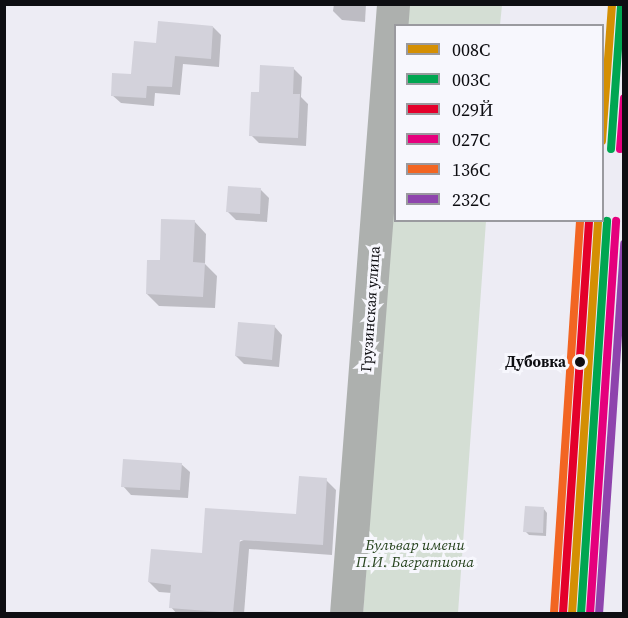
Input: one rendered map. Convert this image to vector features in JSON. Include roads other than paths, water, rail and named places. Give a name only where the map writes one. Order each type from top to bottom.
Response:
[{"type":"street","name":"Грузинская улица","points":[[346,614],[393,4]]},
{"type":"place","name":"Дубовка","points":[[580,362]]},
{"type":"park label","name":"Бульвар имени П.И. Багратиона","points":[[415,552]]}]
